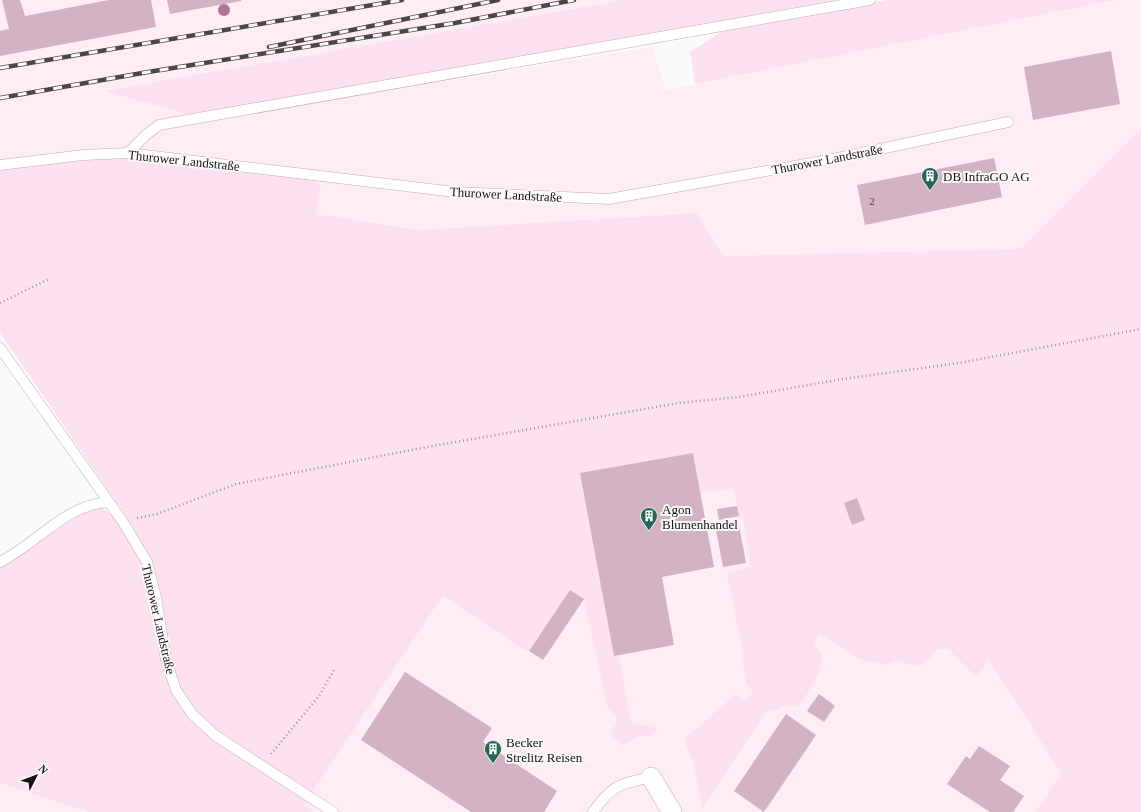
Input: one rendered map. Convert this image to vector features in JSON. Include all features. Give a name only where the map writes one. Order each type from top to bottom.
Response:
[{"type":"street","points":[[651,777],[672,812]]},
{"type":"lane","points":[[128,153],[147,134],[159,125],[870,0]]},
{"type":"lane","name":"Thurower Landstraße","points":[[0,165],[83,154],[128,153],[455,192],[609,199],[828,160],[1008,122]]},
{"type":"lane","name":"Thurower Landstraße","points":[[0,348],[123,522],[147,562],[156,597],[166,660],[176,690],[192,714],[216,736],[333,812]]},
{"type":"lane","points":[[0,562],[62,518],[82,507],[97,503],[109,502]]},
{"type":"lane","points":[[593,812],[606,794],[619,785],[651,777]]},
{"type":"path","points":[[0,303],[49,279]]},
{"type":"path","points":[[123,522],[157,514],[236,484],[427,447],[679,403],[739,397],[843,379],[960,363],[1141,329]]},
{"type":"path","points":[[263,766],[319,696],[335,668]]},
{"type":"shaded area","points":[[0,0],[623,0],[105,91],[211,120],[652,47],[666,90],[1116,0],[1141,0],[1141,128],[1020,249],[723,256],[697,213],[419,230],[316,214],[321,186],[83,159],[0,171]]},
{"type":"shaded area","points":[[623,0],[837,0],[191,115],[104,91]]},
{"type":"shaded area","points":[[887,0],[1116,0],[695,84],[690,52],[726,29]]},
{"type":"shaded area","points":[[1141,128],[1141,812],[1035,812],[1061,773],[989,660],[977,678],[948,649],[938,649],[923,665],[914,666],[898,660],[884,665],[860,659],[819,634],[814,642],[822,655],[821,666],[817,678],[807,694],[797,706],[782,706],[771,712],[767,710],[702,809],[693,760],[686,748],[685,740],[683,740],[736,694],[743,701],[754,691],[746,684],[741,643],[727,573],[751,567],[743,519],[739,516],[734,488],[701,494],[693,453],[581,473],[614,656],[619,656],[631,722],[659,729],[651,735],[639,736],[623,745],[610,734],[617,722],[616,715],[608,709],[584,600],[570,590],[529,651],[525,651],[443,596],[304,805],[314,812],[87,812],[0,783],[0,567],[52,530],[82,512],[95,509],[109,512],[119,524],[129,541],[134,528],[0,333],[0,171],[83,159],[127,156],[312,179],[321,186],[316,214],[419,230],[697,213],[723,256],[1020,249]]},
{"type":"shaded area","points":[[831,410],[1086,812],[314,812],[304,806],[528,469]]},
{"type":"shaded area","points":[[0,783],[87,812],[0,812]]},
{"type":"building","points":[[2,0],[20,0],[25,16],[109,0],[151,0],[156,27],[0,56],[0,31],[9,29]]},
{"type":"building","points":[[167,0],[241,0],[241,1],[170,14]]},
{"type":"building","points":[[1111,51],[1120,104],[1033,120],[1024,67]]},
{"type":"building","name":"DB InfraGO AG","points":[[994,158],[1002,197],[865,225],[857,185]]},
{"type":"building","name":"Agon Blumenhandel","points":[[693,453],[714,567],[662,577],[674,645],[614,656],[580,473]]},
{"type":"building","points":[[857,498],[865,520],[852,525],[844,503]]},
{"type":"building","points":[[737,506],[739,516],[719,520],[717,509]]},
{"type":"building","points":[[738,520],[746,563],[723,567],[715,525]]},
{"type":"building","points":[[570,590],[584,599],[543,660],[529,651]]},
{"type":"building","points":[[405,672],[492,728],[483,742],[557,791],[544,812],[471,812],[361,740]]},
{"type":"building","points":[[819,694],[835,706],[824,722],[807,711]]},
{"type":"building","points":[[786,714],[816,735],[764,812],[734,791]]},
{"type":"building","points":[[979,746],[1010,766],[1000,780],[1024,796],[1013,812],[990,812],[947,784],[966,756],[970,759]]},
{"type":"railway","points":[[0,68],[402,0]]},
{"type":"railway","points":[[269,47],[498,0]]},
{"type":"railway","points":[[0,98],[148,72],[455,23],[574,0]]},
{"type":"place","name":"DB InfraGO AG","points":[[930,191]]},
{"type":"place","name":"Agon Blumenhandel","points":[[649,531]]},
{"type":"place","name":"Becker Strelitz Reisen","points":[[493,764]]}]
